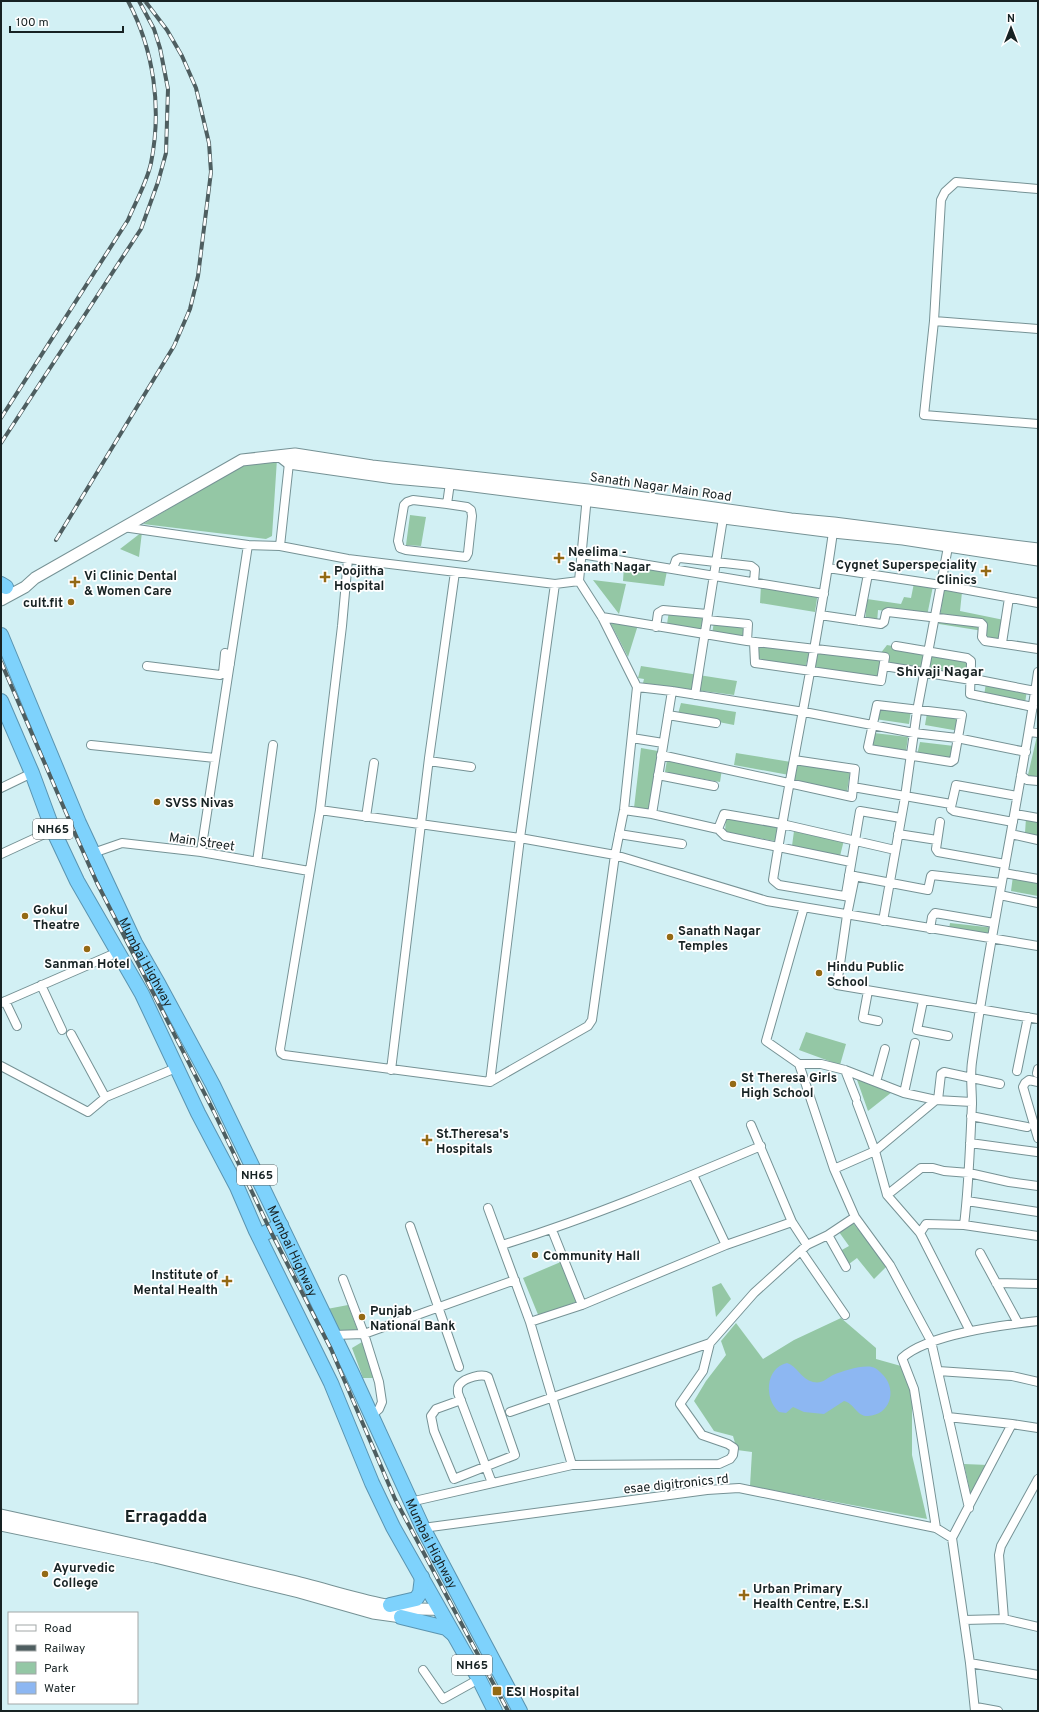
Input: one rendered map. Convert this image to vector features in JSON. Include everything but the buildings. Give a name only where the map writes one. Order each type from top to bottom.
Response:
[{"type":"highway","name":"Mumbai Highway","points":[[1,635],[40,731],[93,853],[135,943],[160,985],[213,1085],[334,1335],[410,1502],[520,1711]]},
{"type":"highway","name":"Mumbai Highway","points":[[1,701],[5,723],[32,773],[53,830],[77,881],[142,994],[176,1068],[237,1187],[259,1236],[331,1383],[372,1483],[393,1527],[455,1635],[495,1711]]},
{"type":"highway","points":[[142,994],[160,985]]},
{"type":"highway","points":[[259,1236],[281,1225]]},
{"type":"highway","points":[[390,1605],[416,1599],[420,1593],[422,1577]]},
{"type":"highway","points":[[401,1617],[446,1628],[455,1635]]},
{"type":"street","points":[[1038,189],[956,182],[945,192],[941,200],[934,321],[924,415],[1038,424]]},
{"type":"street","points":[[934,321],[1038,329]]},
{"type":"street","name":"Sanath Nagar Main Road","points":[[285,459],[295,454],[587,495],[834,523],[1038,549]]},
{"type":"street","points":[[280,546],[285,459]]},
{"type":"street","points":[[2,590],[35,578],[242,460],[285,459],[394,478],[587,495],[723,518],[903,539],[1038,560]]},
{"type":"street","points":[[447,504],[450,483]]},
{"type":"street","points":[[348,559],[341,633],[320,810],[281,1041],[281,1053],[284,1055],[391,1070],[490,1082],[591,1023],[615,855],[624,810],[637,687],[602,617],[579,581],[587,495]]},
{"type":"street","points":[[413,500],[447,504],[467,507],[471,510],[472,516],[468,553],[466,557],[400,548],[398,540],[404,505],[407,502],[413,500]]},
{"type":"street","points":[[695,695],[723,518]]},
{"type":"street","points":[[124,527],[248,545],[280,546],[348,559],[555,584],[579,581]]},
{"type":"street","points":[[833,532],[804,712],[789,784],[773,880],[779,885],[848,897]]},
{"type":"street","points":[[201,852],[215,758],[227,659],[248,545]]},
{"type":"street","points":[[883,921],[905,797],[923,673],[948,547]]},
{"type":"street","points":[[581,554],[824,594]]},
{"type":"street","points":[[673,569],[678,558],[751,566],[755,569],[754,582]]},
{"type":"street","points":[[828,568],[941,585],[1038,603]]},
{"type":"street","points":[[391,1070],[429,761],[455,572]]},
{"type":"street","points":[[859,621],[868,574]]},
{"type":"street","points":[[490,1082],[520,838],[555,584]]},
{"type":"street","points":[[1002,643],[1009,598]]},
{"type":"street","points":[[602,617],[656,626],[705,634],[750,641],[885,657],[882,681],[755,663],[750,641],[748,624],[664,610],[658,613],[656,626]]},
{"type":"street","points":[[820,615],[882,624],[888,612],[981,624],[983,625],[983,639],[1038,649]]},
{"type":"street","points":[[896,646],[968,658],[970,660],[970,694],[1033,707]]},
{"type":"street","points":[[147,666],[220,675],[223,673],[227,659]]},
{"type":"street","points":[[884,666],[923,673],[979,680],[1036,693]]},
{"type":"street","points":[[964,1225],[969,1173],[972,1102],[971,1065],[990,939],[1015,814],[1036,693],[1038,672]]},
{"type":"street","points":[[637,687],[672,691],[804,712],[914,733],[957,738],[1026,752]]},
{"type":"street","points":[[652,814],[672,691]]},
{"type":"street","points":[[876,705],[917,711],[962,715],[953,762],[869,749],[876,705]]},
{"type":"street","points":[[668,715],[716,723]]},
{"type":"street","points":[[1029,732],[1038,733]]},
{"type":"street","points":[[632,738],[663,743]]},
{"type":"street","points":[[91,745],[215,758]]},
{"type":"street","points":[[257,862],[273,745]]},
{"type":"street","points":[[661,755],[852,797],[855,769],[794,760]]},
{"type":"street","points":[[429,761],[471,767]]},
{"type":"street","points":[[366,817],[374,763]]},
{"type":"street","points":[[1,788],[32,773]]},
{"type":"street","points":[[658,775],[714,786]]},
{"type":"street","points":[[1021,775],[1027,780],[1038,782]]},
{"type":"street","points":[[1013,822],[954,810],[952,809],[951,804],[956,785],[1017,796]]},
{"type":"street","points":[[853,787],[951,804]]},
{"type":"street","points":[[320,810],[520,838],[615,855],[767,901],[1038,946]]},
{"type":"street","points":[[624,810],[652,814],[718,829],[725,836],[851,862]]},
{"type":"street","points":[[901,818],[860,810],[851,862],[852,875],[837,985],[923,1001],[1038,1019],[1038,1016]]},
{"type":"street","points":[[718,829],[724,814],[782,824],[895,850]]},
{"type":"street","points":[[1015,814],[1038,818]]},
{"type":"street","points":[[940,822],[936,849],[938,852],[1005,868],[1038,879]]},
{"type":"street","points":[[1,854],[53,830]]},
{"type":"street","points":[[619,834],[682,844]]},
{"type":"street","points":[[898,834],[937,840]]},
{"type":"street","points":[[1011,834],[1038,840]]},
{"type":"street","name":"Main Street","points":[[93,853],[122,843],[201,852],[309,871]]},
{"type":"street","points":[[852,875],[929,890],[932,875],[1001,883]]},
{"type":"street","points":[[1000,895],[1038,903]]},
{"type":"street","points":[[804,907],[766,1040],[799,1064],[834,1169],[855,1217],[890,1265],[932,1341],[969,1508]]},
{"type":"street","points":[[930,928],[932,917],[935,914],[994,923]]},
{"type":"street","points":[[17,1026],[3,1002],[118,952]]},
{"type":"street","points":[[41,985],[62,1030]]},
{"type":"street","points":[[868,991],[863,1018],[878,1021]]},
{"type":"street","points":[[923,1001],[917,1030],[948,1036]]},
{"type":"street","points":[[1017,1071],[1028,1017]]},
{"type":"street","points":[[71,1034],[106,1097]]},
{"type":"street","points":[[904,1093],[915,1043]]},
{"type":"street","points":[[876,1082],[885,1049]]},
{"type":"street","points":[[799,1064],[821,1064],[845,1070],[904,1093],[937,1100],[972,1102]]},
{"type":"street","points":[[1,1066],[88,1112],[106,1097],[176,1068]]},
{"type":"street","points":[[845,1070],[875,1151],[887,1195],[920,1233],[970,1331]]},
{"type":"street","points":[[834,1169],[875,1151],[937,1100],[942,1072],[1000,1084]]},
{"type":"street","points":[[1038,1074],[1025,1083],[1023,1087],[1038,1138]]},
{"type":"street","points":[[971,1116],[1027,1127]]},
{"type":"street","points":[[752,1124],[804,1248],[845,1315]]},
{"type":"street","points":[[970,1143],[1037,1152]]},
{"type":"street","points":[[502,1245],[552,1230],[693,1175],[761,1146]]},
{"type":"street","points":[[887,1195],[921,1168],[933,1168],[944,1171],[969,1173],[1009,1182],[1038,1186]]},
{"type":"street","points":[[693,1175],[726,1245]]},
{"type":"street","points":[[967,1201],[1038,1212]]},
{"type":"street","points":[[488,1208],[530,1322],[572,1465]]},
{"type":"street","points":[[410,1502],[572,1465],[719,1464],[730,1459],[735,1451],[734,1448],[728,1444],[702,1435],[680,1404],[703,1371],[710,1343],[754,1293],[804,1248],[828,1236],[855,1217]]},
{"type":"street","points":[[530,1322],[582,1305],[726,1245],[792,1222]]},
{"type":"street","points":[[920,1233],[926,1224],[964,1225],[1038,1236]]},
{"type":"street","points":[[410,1226],[459,1367]]},
{"type":"street","points":[[552,1230],[582,1305]]},
{"type":"street","points":[[828,1236],[846,1267]]},
{"type":"street","points":[[980,1253],[1018,1323]]},
{"type":"street","points":[[343,1279],[364,1334],[378,1382],[382,1402],[379,1409],[371,1416]]},
{"type":"street","points":[[334,1335],[364,1334],[515,1280]]},
{"type":"street","points":[[996,1283],[1038,1284]]},
{"type":"street","points":[[936,1528],[914,1389],[902,1358],[932,1341],[970,1331],[1038,1321]]},
{"type":"street","points":[[510,1412],[552,1396],[710,1343]]},
{"type":"street","points":[[938,1371],[1012,1376],[1038,1382]]},
{"type":"street","points":[[454,1479],[486,1466],[515,1455],[488,1377],[481,1375],[461,1382],[458,1388],[461,1400],[486,1466],[492,1483]]},
{"type":"street","points":[[458,1491],[434,1431],[431,1416],[436,1409],[461,1400]]},
{"type":"street","points":[[948,1417],[1038,1428]]},
{"type":"street","points":[[998,1711],[975,1709],[952,1538],[1012,1424]]},
{"type":"street","points":[[1004,1619],[999,1555],[1002,1546],[1038,1479]]},
{"type":"street","name":"esae digitronics rd","points":[[423,1528],[699,1491],[739,1488],[936,1528],[952,1538]]},
{"type":"street","points":[[1,1516],[156,1549],[390,1605],[427,1610],[439,1609]]},
{"type":"street","points":[[1,1525],[155,1557],[299,1592],[374,1613],[446,1621]]},
{"type":"street","points":[[964,1620],[1004,1619],[1038,1627]]},
{"type":"street","points":[[970,1663],[1038,1675]]},
{"type":"street","points":[[423,1670],[442,1700],[479,1679]]},
{"type":"green space","points":[[277,459],[272,536],[266,539],[143,524],[241,466]]},
{"type":"green space","points":[[410,515],[426,517],[421,546],[406,545]]},
{"type":"green space","points":[[142,532],[139,557],[120,549]]},
{"type":"green space","points":[[624,566],[667,571],[664,586],[623,581]]},
{"type":"green space","points":[[593,580],[626,584],[619,614]]},
{"type":"green space","points":[[914,583],[933,586],[927,616],[878,610],[877,623],[865,623],[867,599],[901,604],[904,597],[911,598]]},
{"type":"green space","points":[[761,585],[818,592],[815,612],[760,603]]},
{"type":"green space","points":[[944,589],[962,592],[960,611],[1004,620],[1001,642],[984,638],[983,631],[939,624]]},
{"type":"green space","points":[[669,611],[703,615],[701,630],[667,624]]},
{"type":"green space","points":[[610,622],[638,625],[628,657]]},
{"type":"green space","points":[[714,622],[748,626],[746,640],[712,634]]},
{"type":"green space","points":[[757,643],[810,652],[805,668],[755,662]]},
{"type":"green space","points":[[887,645],[925,652],[923,671],[885,665],[880,654]]},
{"type":"green space","points":[[817,650],[884,658],[878,679],[813,669]]},
{"type":"green space","points":[[928,654],[967,660],[969,678],[925,672]]},
{"type":"green space","points":[[641,666],[737,681],[734,695],[643,683],[644,679],[638,678]]},
{"type":"green space","points":[[986,683],[1027,690],[1024,710],[983,702]]},
{"type":"green space","points":[[681,703],[736,712],[734,725],[678,714]]},
{"type":"green space","points":[[877,706],[911,710],[909,724],[875,719]]},
{"type":"green space","points":[[927,713],[961,716],[959,731],[925,725]]},
{"type":"green space","points":[[874,733],[908,737],[906,751],[872,746]]},
{"type":"green space","points":[[1038,736],[1038,781],[1027,779]]},
{"type":"green space","points":[[920,742],[954,746],[952,760],[917,755]]},
{"type":"green space","points":[[641,748],[658,751],[652,811],[634,808]]},
{"type":"green space","points":[[736,753],[791,762],[789,775],[734,765]]},
{"type":"green space","points":[[667,760],[722,769],[720,782],[665,772]]},
{"type":"green space","points":[[797,761],[850,772],[847,792],[792,780]]},
{"type":"green space","points":[[726,817],[778,826],[775,841],[725,832]]},
{"type":"green space","points":[[1026,818],[1038,820],[1038,836],[1025,833]]},
{"type":"green space","points":[[794,831],[844,840],[840,856],[792,846]]},
{"type":"green space","points":[[1013,876],[1038,880],[1038,896],[1011,891]]},
{"type":"green space","points":[[950,923],[995,928],[994,937],[949,929]]},
{"type":"green space","points":[[806,1032],[846,1044],[840,1065],[799,1050]]},
{"type":"green space","points":[[856,1077],[892,1092],[868,1111]]},
{"type":"green space","points":[[852,1222],[888,1265],[874,1279],[857,1258],[849,1264],[840,1251],[849,1246],[839,1232]]},
{"type":"green space","points":[[563,1261],[578,1301],[539,1317],[523,1278]]},
{"type":"green space","points":[[721,1283],[731,1299],[716,1317],[712,1287]]},
{"type":"green space","points":[[348,1305],[358,1331],[336,1332],[327,1309]]},
{"type":"green space","points":[[841,1318],[876,1348],[876,1359],[901,1366],[912,1390],[912,1455],[927,1519],[750,1486],[752,1452],[737,1450],[733,1436],[714,1431],[694,1401],[706,1381],[726,1355],[721,1341],[736,1323],[763,1359],[794,1340]]},
{"type":"green space","points":[[362,1342],[376,1378],[363,1378],[352,1348]]},
{"type":"green space","points":[[964,1464],[988,1465],[971,1496]]},
{"type":"water","points":[[787,1363],[794,1367],[805,1378],[813,1382],[821,1382],[833,1375],[852,1369],[868,1367],[877,1369],[888,1382],[890,1388],[889,1401],[882,1411],[876,1415],[868,1416],[864,1416],[844,1401],[824,1414],[804,1412],[793,1407],[786,1413],[779,1412],[771,1400],[769,1384],[774,1371]]},
{"type":"railway","points":[[1,418],[128,220],[149,170],[156,121],[153,80],[150,59],[144,39],[128,1]]},
{"type":"railway","points":[[1,443],[141,229],[158,182],[166,153],[168,89],[160,48],[154,29],[139,1]]},
{"type":"railway","points":[[56,540],[174,346],[190,309],[198,276],[211,172],[209,143],[196,88],[182,56],[167,30],[145,1]]},
{"type":"railway","points":[[1,662],[97,883],[214,1112],[271,1232],[331,1349],[395,1499],[508,1711]]},
{"type":"place","name":"Neelima - Sanath Nagar","points":[[559,558]]},
{"type":"place","name":"Cygnet Superspeciality Clinics","points":[[986,571]]},
{"type":"place","name":"Poojitha Hospital","points":[[325,577]]},
{"type":"place","name":"Vi Clinic Dental & Women Care","points":[[75,582]]},
{"type":"place","name":"cult.fit","points":[[71,602]]},
{"type":"place","name":"SVSS Nivas","points":[[157,802]]},
{"type":"place","name":"Gokul Theatre","points":[[25,916]]},
{"type":"place","name":"Sanath Nagar Temples","points":[[670,937]]},
{"type":"place","name":"Sanman Hotel","points":[[87,949]]},
{"type":"place","name":"Hindu Public School","points":[[819,973]]},
{"type":"place","name":"St Theresa Girls High School","points":[[733,1084]]},
{"type":"place","name":"St.Theresa's Hospitals","points":[[427,1140]]},
{"type":"place","name":"Community Hall","points":[[535,1255]]},
{"type":"place","name":"Institute of Mental Health","points":[[227,1281]]},
{"type":"place","name":"Punjab National Bank","points":[[362,1317]]},
{"type":"place","name":"Ayurvedic College","points":[[45,1574]]},
{"type":"place","name":"Urban Primary Health Centre, E.S.I","points":[[744,1595]]},
{"type":"place","name":"ESI Hospital","points":[[497,1691]]},
{"type":"district","name":"Shivaji Nagar","points":[[940,671]]},
{"type":"district","name":"Erragadda","points":[[166,1516]]}]
